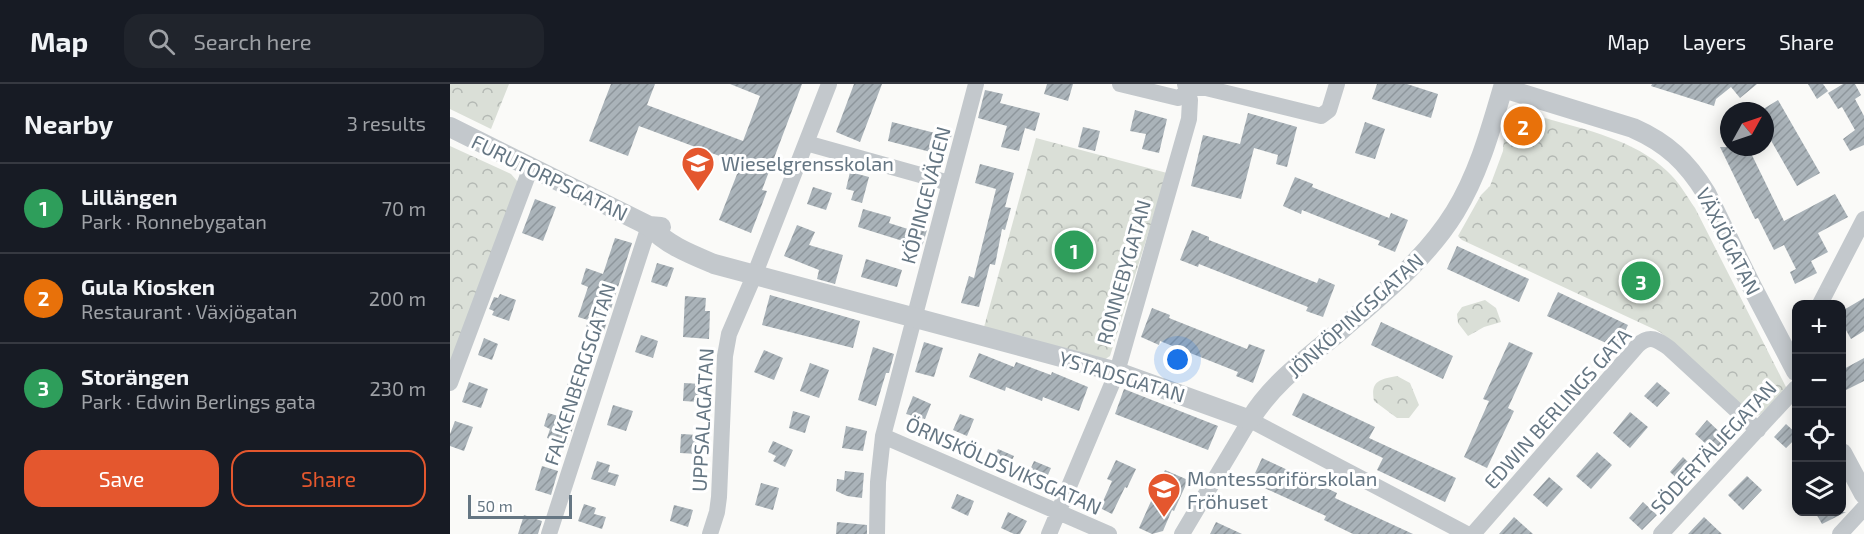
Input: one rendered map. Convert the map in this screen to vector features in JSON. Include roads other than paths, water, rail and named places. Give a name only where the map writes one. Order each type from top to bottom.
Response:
[{"type":"street","name":"UPPSALAGATAN","points":[[710,534],[719,497],[725,356],[729,334],[829,84]]},
{"type":"street","name":"KÖPINGEVÄGEN","points":[[877,534],[878,482],[883,436],[976,84]]},
{"type":"street","points":[[1120,84],[1173,98],[1178,98],[1186,87],[1206,88],[1322,116],[1329,110],[1337,84]]},
{"type":"street","name":"VÄXJÖGATAN","points":[[1503,86],[1633,128],[1653,136],[1671,150],[1697,178],[1791,348]]},
{"type":"street","name":"JÖNKÖPINGSGATAN","points":[[1182,534],[1258,407],[1279,384],[1398,280],[1449,222],[1467,191],[1485,147],[1503,86]]},
{"type":"street","name":"RONNEBYGATAN","points":[[1048,534],[1117,372],[1189,119],[1191,106],[1186,87]]},
{"type":"street","name":"FURUTORPSGATAN","points":[[450,128],[649,226],[664,227],[699,243],[731,267],[754,276]]},
{"type":"street","points":[[806,143],[949,183]]},
{"type":"street","points":[[450,383],[531,166]]},
{"type":"street","points":[[1822,300],[1864,219]]},
{"type":"street","name":"FALKENBERGSGATAN","points":[[549,534],[649,226]]},
{"type":"street","name":"YSTADSGATAN","points":[[754,276],[1117,372],[1250,420],[1467,534]]},
{"type":"street","name":"EDWIN BERLINGS GATA","points":[[1473,534],[1638,345],[1646,339],[1654,338],[1669,348],[1758,430]]},
{"type":"street","name":"SÖDERTÄLJEGATAN","points":[[1661,534],[1792,393]]},
{"type":"street","name":"ÖRNSKÖLDSVIKSGATAN","points":[[883,436],[1109,534]]},
{"type":"street","points":[[1846,460],[1864,494]]},
{"type":"street","points":[[1840,534],[1864,508]]},
{"type":"place","name":"Gula Kiosken","points":[[1523,126]]},
{"type":"place","name":"Wieselgrensskolan","points":[[698,192]]},
{"type":"place","name":"Lillängen","points":[[1074,250]]},
{"type":"place","name":"Storängen","points":[[1641,281]]},
{"type":"place","name":"Montessoriförskolan Fröhuset","points":[[1164,518]]}]
